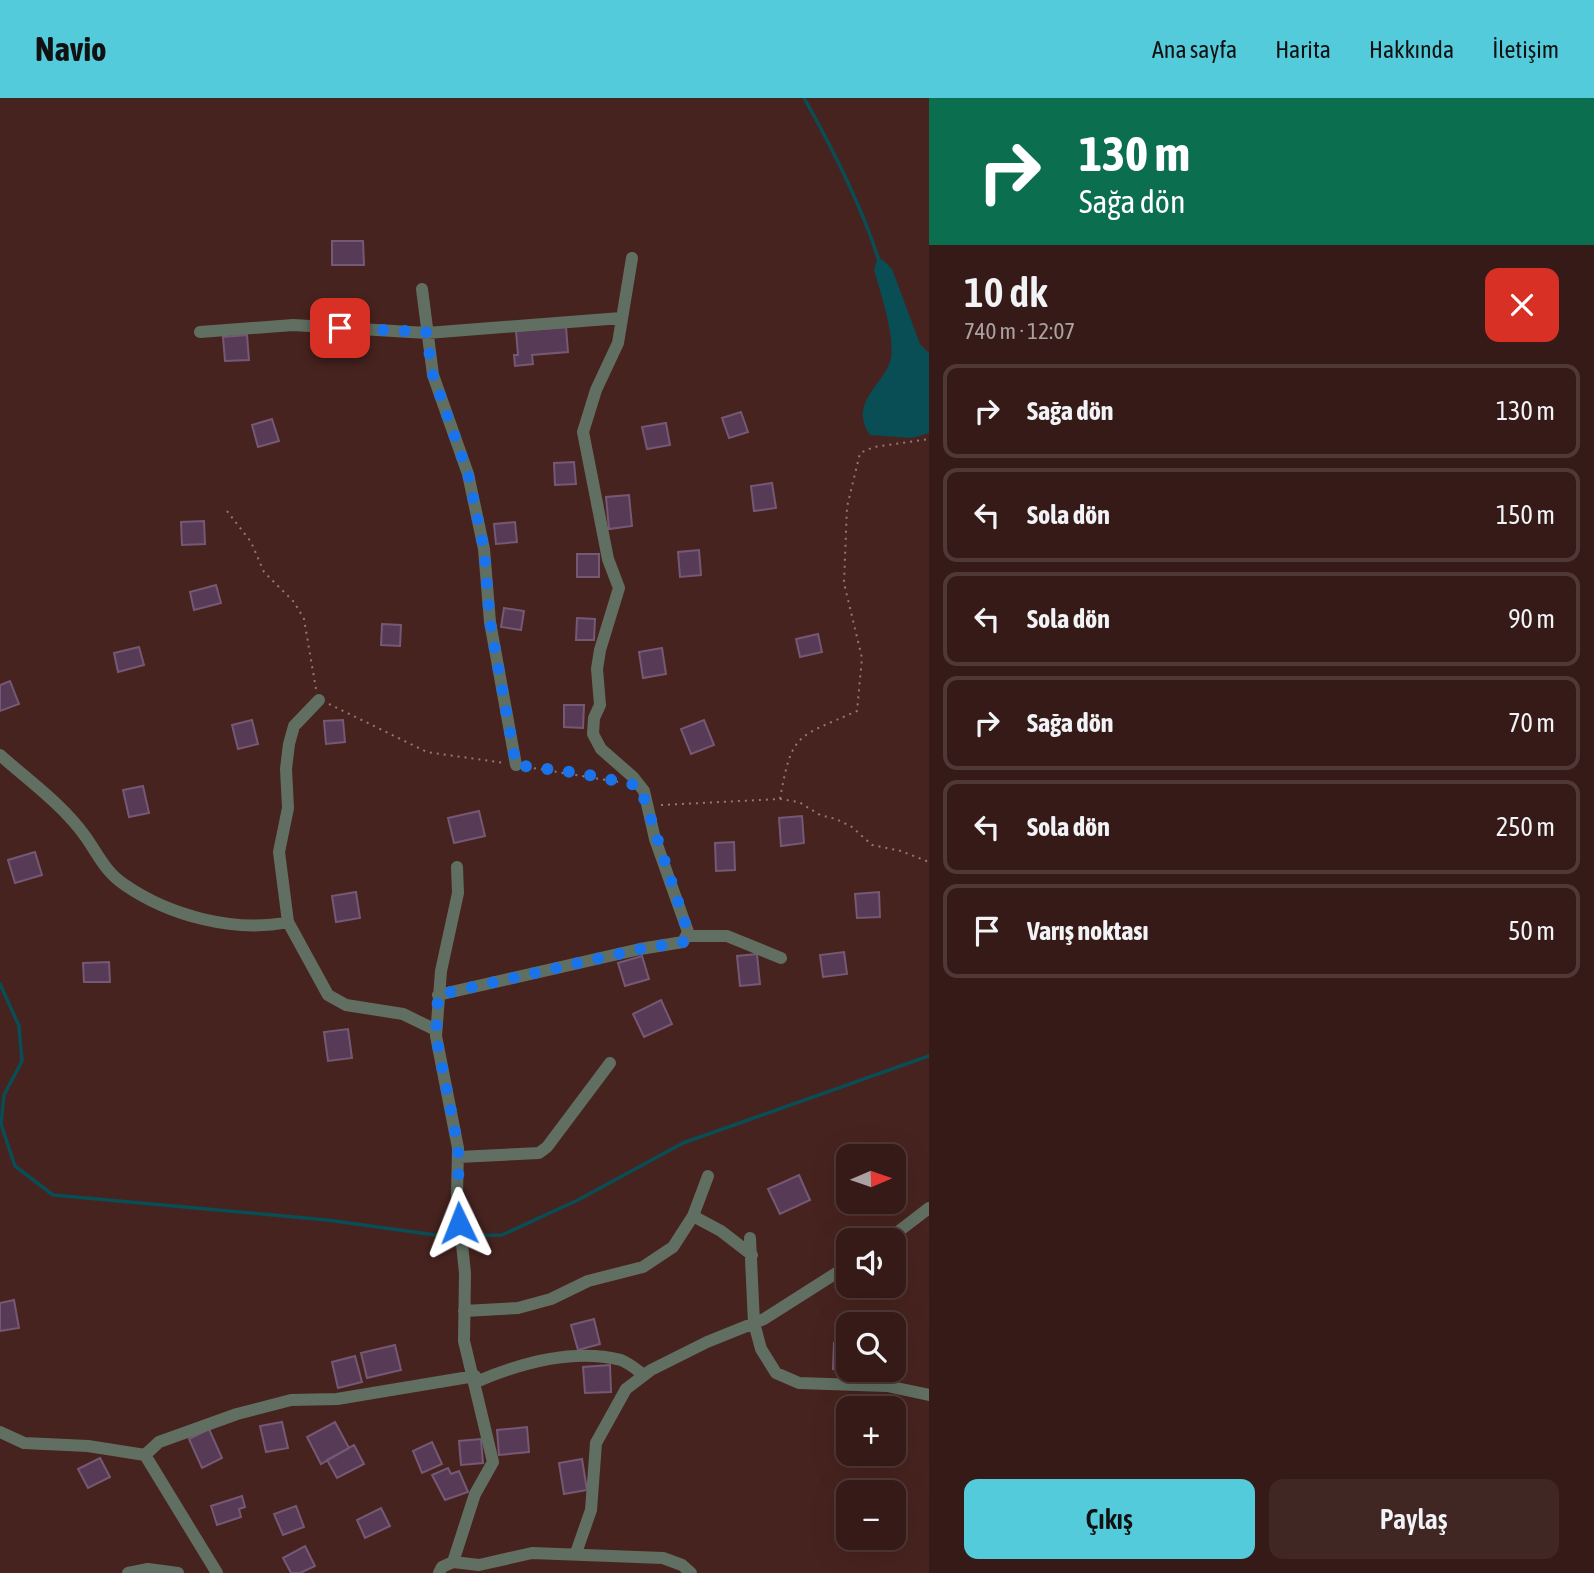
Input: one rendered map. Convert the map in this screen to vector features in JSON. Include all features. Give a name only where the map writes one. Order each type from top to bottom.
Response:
[{"type":"street","points":[[438,995],[640,949],[683,942],[686,936],[687,925],[640,786],[601,749],[593,734],[594,718],[600,705],[597,669],[600,650],[619,588],[608,559],[583,432],[596,390],[618,344],[632,258]]},
{"type":"street","points":[[422,289],[433,375],[468,474],[484,549],[490,622],[516,765]]},
{"type":"street","points":[[200,332],[293,325],[426,332],[621,318]]},
{"type":"street","points":[[319,700],[295,726],[289,744],[288,808],[279,852],[288,922],[328,995],[346,1005],[403,1014],[436,1030]]},
{"type":"street","points":[[0,755],[85,835],[101,864],[124,885],[153,901],[207,919],[254,926],[288,922]]},
{"type":"street","points":[[453,1562],[475,1494],[493,1462],[476,1379],[464,1341],[459,1157],[436,1030],[438,995],[458,893],[457,867]]},
{"type":"street","points":[[686,936],[727,936],[781,958]]},
{"type":"street","points":[[459,1157],[539,1153],[547,1147],[610,1063]]},
{"type":"street","points":[[464,1311],[519,1308],[551,1299],[588,1280],[643,1267],[673,1247],[693,1216],[708,1176]]},
{"type":"street","points":[[903,1228],[929,1208]]},
{"type":"street","points":[[693,1216],[721,1231],[751,1255]]},
{"type":"street","points":[[750,1238],[754,1323],[761,1349],[776,1373],[799,1383],[887,1386],[929,1395]]},
{"type":"street","points":[[576,1553],[591,1510],[596,1443],[626,1389],[644,1375],[707,1342],[754,1323],[836,1273]]},
{"type":"street","points":[[145,1455],[159,1442],[172,1437],[237,1414],[291,1400],[337,1399],[476,1379],[527,1364],[570,1356],[624,1361],[644,1375]]},
{"type":"street","points":[[0,1432],[24,1443],[88,1446],[145,1455],[217,1573]]},
{"type":"street","points":[[439,1573],[442,1567],[453,1562],[479,1565],[532,1553],[576,1553],[663,1558],[682,1565],[691,1573]]},
{"type":"street","points":[[128,1573],[148,1569],[178,1573]]},
{"type":"path","points":[[780,799],[787,759],[799,737],[857,710],[862,658],[844,583],[847,507],[860,453],[874,447],[929,439]]},
{"type":"path","points":[[227,511],[251,542],[264,572],[294,602],[304,620],[319,700],[427,752],[579,773],[640,786]]},
{"type":"path","points":[[646,806],[780,799],[799,802],[820,815],[852,827],[872,845],[901,851],[929,862]]},
{"type":"water","points":[[882,259],[892,269],[920,344],[929,353],[929,433],[912,438],[870,435],[864,424],[865,404],[886,371],[892,353],[887,316],[874,270],[877,260]]},
{"type":"building","points":[[332,241],[363,241],[364,265],[332,265]]},
{"type":"building","points":[[566,327],[568,352],[532,355],[533,364],[515,366],[514,355],[518,355],[516,331]]},
{"type":"building","points":[[247,335],[249,360],[225,361],[223,337]]},
{"type":"building","points":[[741,412],[748,432],[729,438],[722,418]]},
{"type":"building","points":[[272,419],[279,441],[258,447],[252,425]]},
{"type":"building","points":[[666,423],[670,445],[647,449],[642,427]]},
{"type":"building","points":[[574,462],[576,484],[555,485],[554,463]]},
{"type":"building","points":[[772,483],[776,508],[754,511],[751,486]]},
{"type":"building","points":[[629,495],[632,526],[609,529],[606,497]]},
{"type":"building","points":[[204,521],[205,544],[182,545],[181,522]]},
{"type":"building","points":[[515,522],[517,542],[496,544],[494,524]]},
{"type":"building","points":[[699,550],[701,575],[680,577],[678,552]]},
{"type":"building","points":[[577,554],[599,554],[599,577],[577,577]]},
{"type":"building","points":[[216,585],[221,603],[194,610],[190,592]]},
{"type":"building","points":[[504,608],[524,611],[521,630],[501,627]]},
{"type":"building","points":[[577,618],[595,619],[594,640],[576,640]]},
{"type":"building","points":[[382,624],[401,625],[400,646],[381,645]]},
{"type":"building","points":[[818,634],[822,652],[800,657],[796,639]]},
{"type":"building","points":[[139,647],[144,665],[118,672],[114,653]]},
{"type":"building","points":[[662,648],[666,674],[643,678],[639,652]]},
{"type":"building","points":[[10,681],[19,704],[0,711],[0,685]]},
{"type":"building","points":[[564,705],[584,705],[583,728],[564,727]]},
{"type":"building","points":[[252,720],[258,744],[238,749],[232,725]]},
{"type":"building","points":[[343,720],[345,742],[326,744],[324,721]]},
{"type":"building","points":[[704,720],[714,745],[691,754],[681,729]]},
{"type":"building","points":[[143,786],[149,813],[129,817],[123,790]]},
{"type":"building","points":[[479,811],[485,836],[454,843],[448,818]]},
{"type":"building","points":[[802,816],[804,843],[781,846],[779,818]]},
{"type":"building","points":[[734,842],[735,870],[716,871],[715,843]]},
{"type":"building","points":[[35,852],[42,875],[15,883],[8,860]]},
{"type":"building","points":[[356,892],[360,918],[336,922],[332,896]]},
{"type":"building","points":[[879,892],[880,917],[857,918],[855,894]]},
{"type":"building","points":[[844,952],[847,974],[823,977],[820,955]]},
{"type":"building","points":[[757,954],[760,984],[740,986],[737,956]]},
{"type":"building","points":[[642,956],[649,979],[625,986],[618,963]]},
{"type":"building","points":[[109,962],[110,982],[84,982],[83,963]]},
{"type":"building","points":[[661,1000],[672,1024],[644,1037],[633,1014]]},
{"type":"building","points":[[348,1029],[352,1058],[328,1061],[324,1032]]},
{"type":"building","points":[[799,1175],[810,1200],[780,1214],[768,1189]]},
{"type":"building","points":[[14,1300],[19,1328],[0,1331],[0,1303]]},
{"type":"building","points":[[594,1319],[600,1344],[578,1350],[571,1325]]},
{"type":"building","points":[[834,1343],[836,1343],[836,1369],[833,1369]]},
{"type":"building","points":[[395,1345],[401,1370],[367,1378],[361,1353]]},
{"type":"building","points":[[355,1356],[362,1382],[338,1388],[332,1362]]},
{"type":"building","points":[[610,1365],[611,1392],[585,1393],[583,1367]]},
{"type":"building","points":[[282,1422],[288,1448],[266,1452],[260,1426]]},
{"type":"building","points":[[335,1422],[349,1448],[321,1464],[307,1437]]},
{"type":"building","points":[[527,1427],[529,1452],[499,1455],[497,1430]]},
{"type":"building","points":[[209,1429],[222,1458],[202,1468],[189,1439]]},
{"type":"building","points":[[481,1439],[483,1463],[461,1465],[459,1441]]},
{"type":"building","points":[[432,1442],[442,1464],[422,1473],[413,1451]]},
{"type":"building","points":[[354,1445],[364,1464],[337,1478],[327,1460]]},
{"type":"building","points":[[100,1458],[110,1477],[88,1488],[78,1469]]},
{"type":"building","points":[[582,1459],[587,1490],[564,1494],[559,1463]]},
{"type":"building","points":[[448,1468],[451,1474],[459,1471],[468,1492],[445,1500],[432,1475]]},
{"type":"building","points":[[242,1496],[245,1507],[239,1509],[241,1517],[217,1525],[211,1506]]},
{"type":"building","points":[[296,1506],[304,1527],[283,1535],[274,1514]]},
{"type":"building","points":[[381,1508],[390,1526],[365,1538],[357,1520]]},
{"type":"building","points":[[305,1546],[315,1566],[300,1573],[291,1573],[283,1558]]},
{"type":"waterway","points":[[804,98],[846,179],[880,264]]},
{"type":"waterway","points":[[0,984],[19,1026],[22,1061],[4,1095],[1,1124],[15,1166],[53,1195],[327,1220],[443,1236],[502,1235],[578,1200],[683,1143],[929,1056]]},
{"type":"route","points":[[340,328],[426,332],[433,375],[468,474],[484,549],[490,622],[516,765],[579,773],[640,786],[644,791],[655,839],[688,932],[683,942],[640,949],[438,995],[436,1036],[453,1115],[460,1167],[457,1196],[459,1223]]}]
